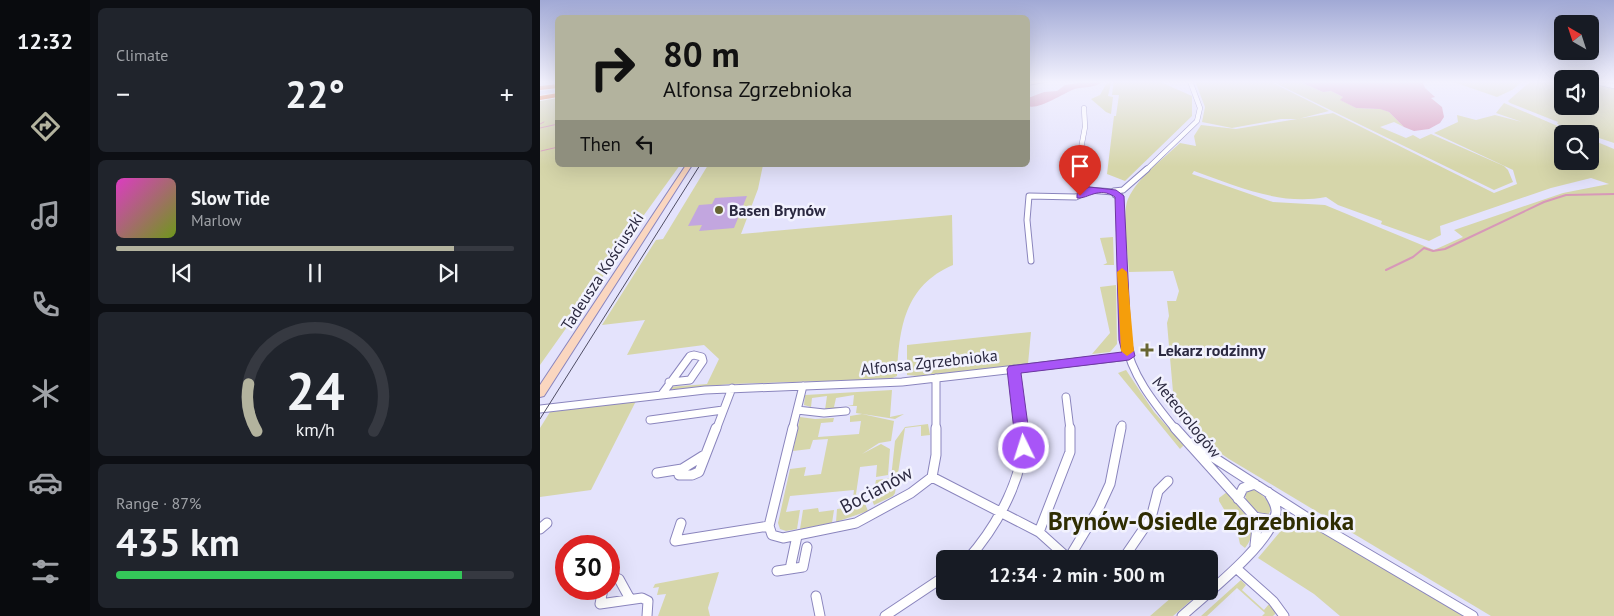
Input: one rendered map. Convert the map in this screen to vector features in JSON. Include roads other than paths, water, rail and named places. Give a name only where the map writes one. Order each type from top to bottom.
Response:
[{"type":"street","points":[[1085,110],[1087,116],[1077,170],[1081,183],[1089,190]]},
{"type":"street","name":"Meteorologów","points":[[1200,110],[1197,120],[1123,190],[1125,194],[1120,196],[1125,340],[1136,375],[1150,397],[1254,517]]},
{"type":"street","name":"Tadeusza Kościuszki","points":[[540,393],[688,167]]},
{"type":"street","points":[[1031,261],[1030,233],[1026,211],[1029,196],[1076,197],[1089,190],[1113,192],[1123,190]]},
{"type":"street","points":[[1113,192],[1120,196]]},
{"type":"street","points":[[662,394],[669,382],[690,356],[702,357],[699,368],[690,380],[669,382]]},
{"type":"street","name":"Alfonsa Zgrzebnioka","points":[[540,409],[662,394],[732,388],[876,384],[1129,356]]},
{"type":"street","points":[[976,550],[984,540],[1000,511],[1019,468],[1024,448],[1014,369]]},
{"type":"street","name":"Bocianów","points":[[769,526],[772,535],[777,537],[797,536],[856,523],[920,488],[932,478],[936,455],[936,378]]},
{"type":"street","points":[[681,523],[675,541],[769,526],[803,386]]},
{"type":"street","points":[[657,473],[682,469],[679,473],[681,476],[699,472],[732,388]]},
{"type":"street","points":[[1039,532],[1070,452],[1072,435],[1066,397]]},
{"type":"street","points":[[650,420],[722,410]]},
{"type":"street","points":[[796,410],[824,413],[846,411]]},
{"type":"street","points":[[1074,550],[1099,508],[1110,484],[1122,425]]},
{"type":"street","points":[[1184,437],[1317,524],[1474,616]]},
{"type":"street","points":[[932,478],[1039,532],[1060,550]]},
{"type":"street","points":[[1130,550],[1151,518],[1158,492],[1168,481]]},
{"type":"street","points":[[1238,499],[1243,488],[1255,484]]},
{"type":"street","points":[[1182,616],[1236,568],[1255,545],[1267,535],[1275,521],[1276,509],[1268,491]]},
{"type":"street","points":[[1255,545],[1257,527],[1254,517],[1275,521],[1294,519],[1317,524]]},
{"type":"street","points":[[790,569],[797,536]]},
{"type":"street","points":[[777,571],[804,567],[807,547]]},
{"type":"street","points":[[1236,568],[1272,601],[1284,616]]},
{"type":"street","points":[[620,581],[630,599]]},
{"type":"street","points":[[885,616],[936,582]]},
{"type":"street","points":[[816,596],[820,616]]},
{"type":"street","points":[[601,600],[600,604],[642,598],[648,601],[647,616]]},
{"type":"waterway","points":[[540,124],[544,122]]},
{"type":"waterway","points":[[540,128],[555,125]]},
{"type":"waterway","points":[[541,151],[555,148]]},
{"type":"waterway","points":[[1386,270],[1413,257],[1424,248],[1433,251],[1445,249],[1544,202],[1566,195],[1614,194]]},
{"type":"tram line","points":[[540,419],[699,167]]},
{"type":"place","name":"Basen Brynów","points":[[719,210]]},
{"type":"place","name":"Lekarz rodzinny","points":[[1147,350]]},
{"type":"district","name":"Brynów-Osiedle Zgrzebnioka","points":[[1201,521]]}]
